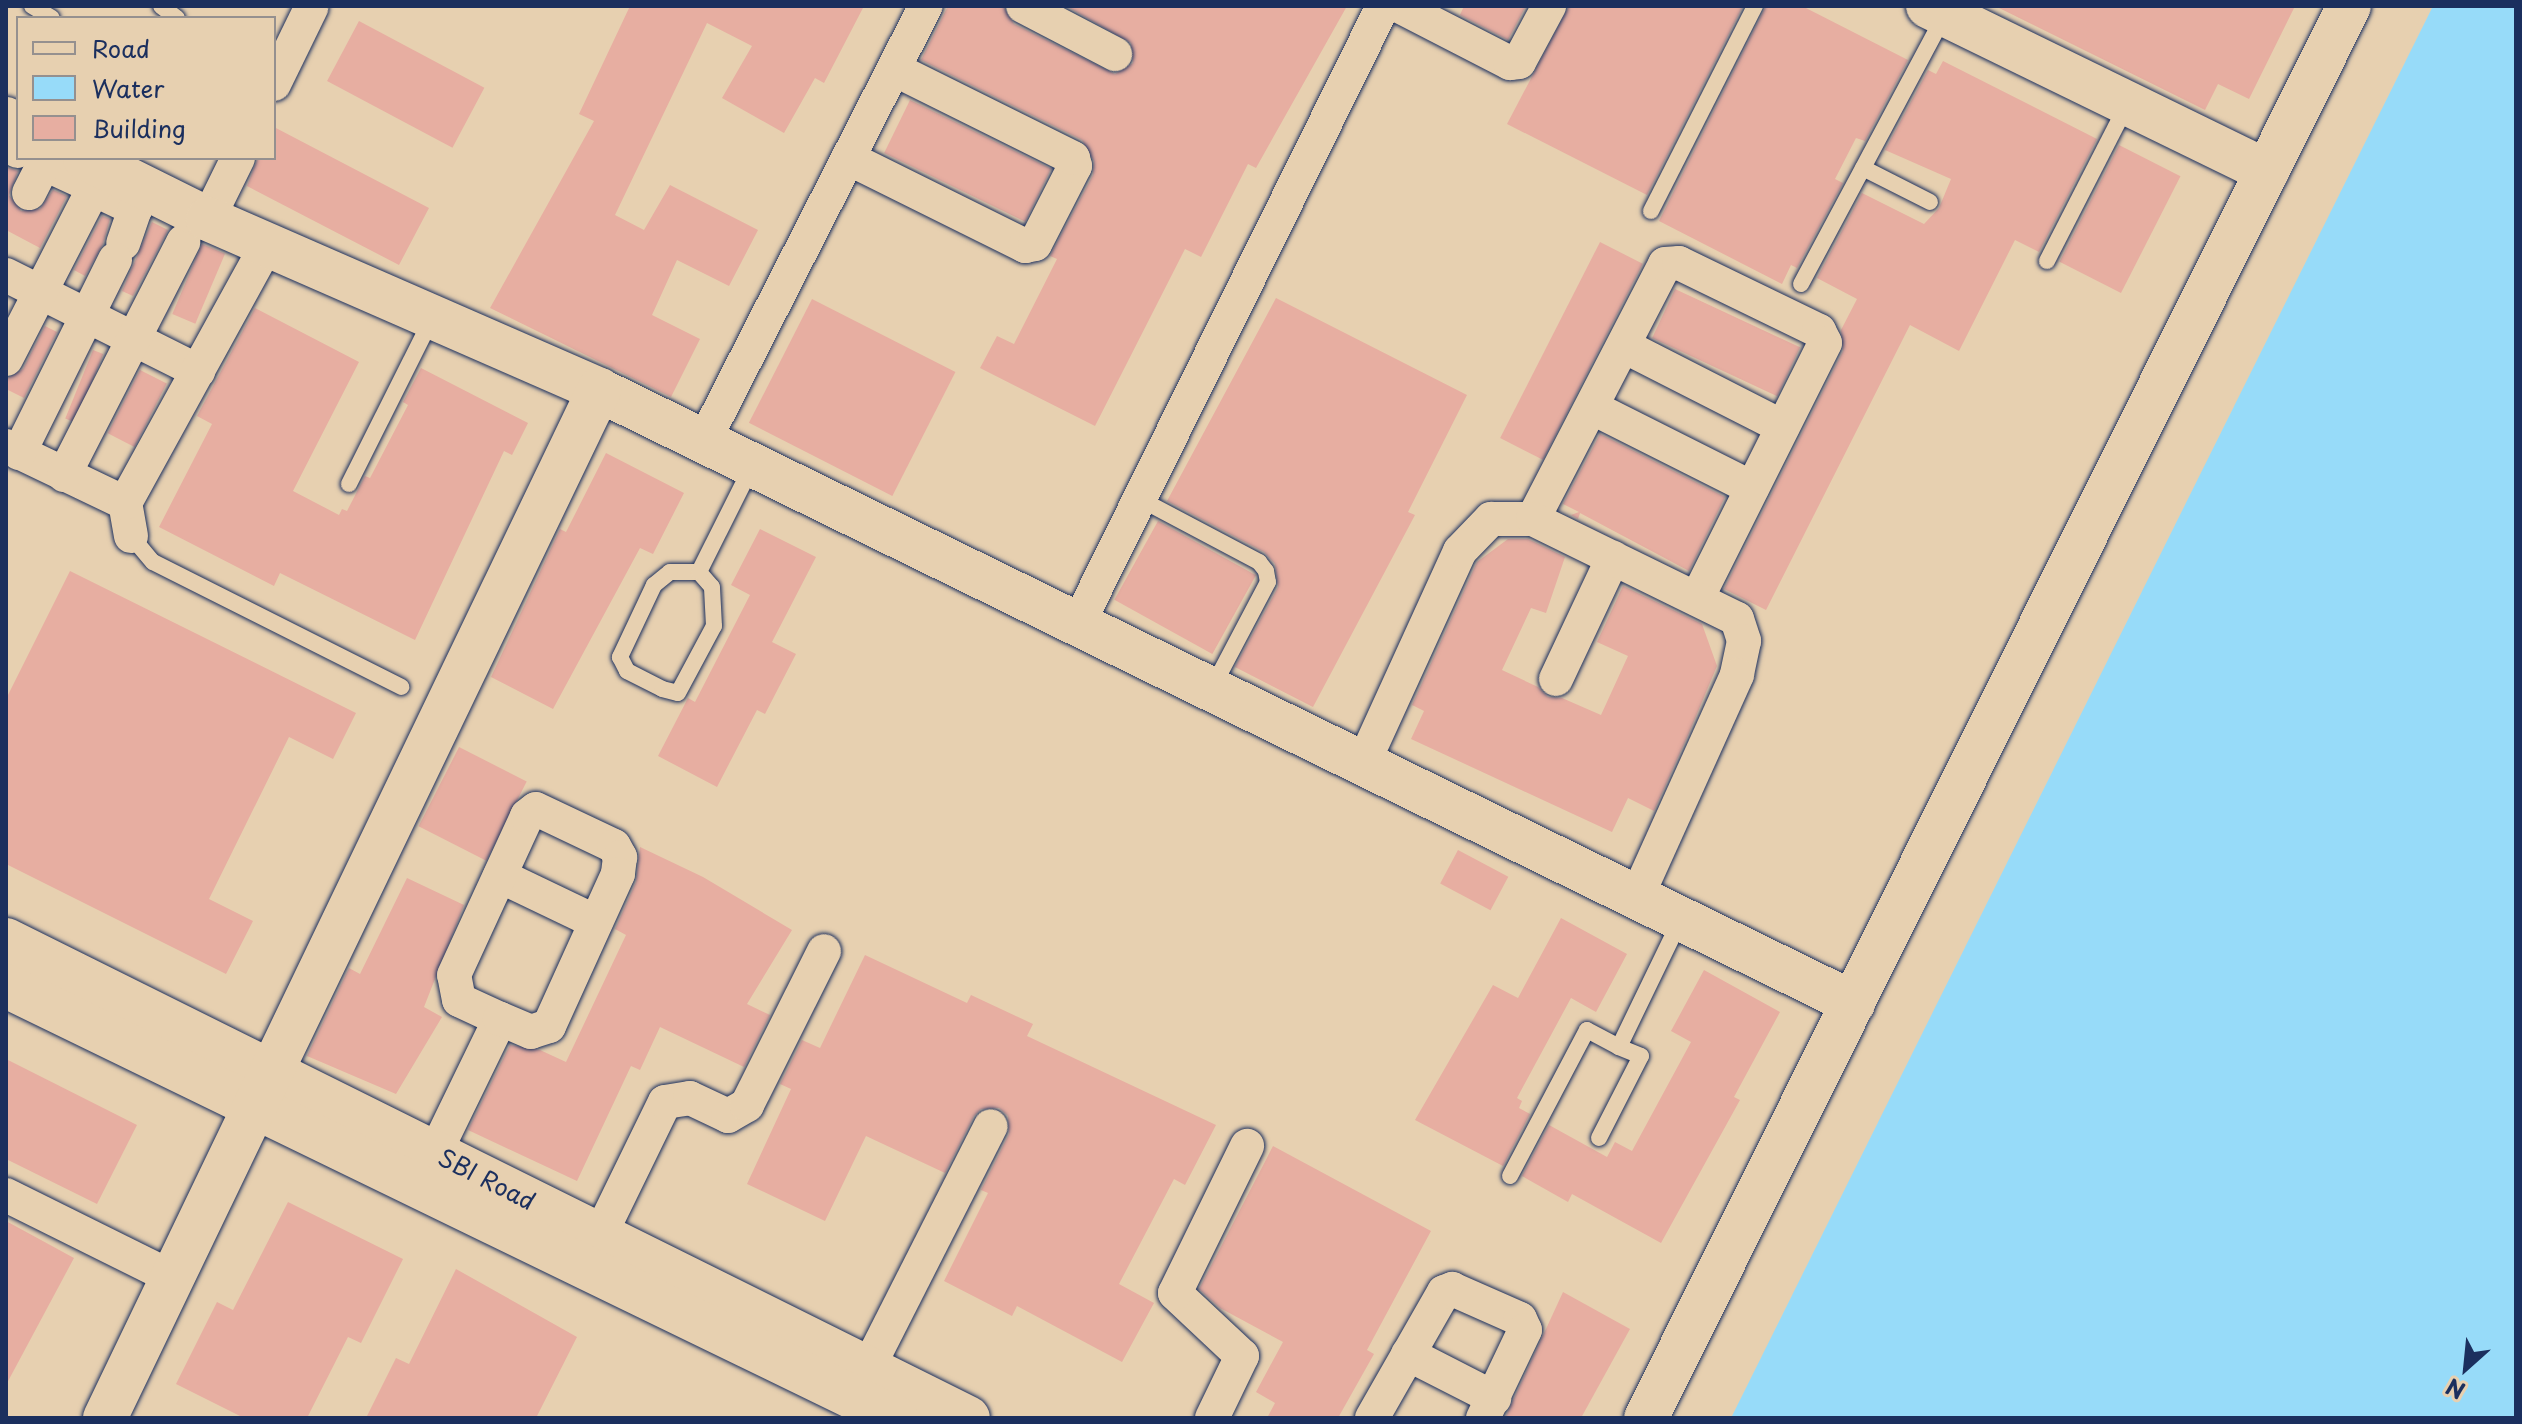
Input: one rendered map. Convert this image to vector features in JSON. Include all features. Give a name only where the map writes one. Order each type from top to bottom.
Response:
[{"type":"street","points":[[704,441],[926,6]]},
{"type":"street","points":[[1023,6],[1115,54]]},
{"type":"street","points":[[1078,624],[1383,6]]},
{"type":"street","points":[[1399,6],[1443,16],[1510,63],[1519,62],[1549,6]]},
{"type":"street","points":[[1646,1418],[2349,6]]},
{"type":"street","points":[[276,80],[311,8]]},
{"type":"street","points":[[1954,13],[2267,171]]},
{"type":"street","points":[[848,158],[1025,246],[1035,244],[1049,218],[1075,166],[1073,158],[894,69]]},
{"type":"street","points":[[6,359],[39,292],[42,160]]},
{"type":"street","points":[[52,160],[135,209],[88,316],[13,450],[64,475],[128,520],[198,371],[267,245]]},
{"type":"street","points":[[54,160],[195,230],[267,245],[599,390],[1212,689],[1362,766],[1853,1003]]},
{"type":"street","points":[[64,475],[133,338],[237,160]]},
{"type":"street","points":[[1533,519],[1665,264],[1679,263],[1819,331],[1825,343],[1697,599]]},
{"type":"street","points":[[6,275],[198,371]]},
{"type":"street","points":[[1624,346],[1783,427]]},
{"type":"street","points":[[105,1418],[599,390]]},
{"type":"street","points":[[1593,408],[1752,488]]},
{"type":"street","points":[[1362,766],[1460,551],[1491,519],[1533,519],[1737,619],[1744,641],[1737,675],[1636,899]]},
{"type":"street","points":[[1556,679],[1613,558]]},
{"type":"street","points":[[536,809],[614,846],[620,857],[596,922],[549,1026],[531,1032],[459,1000],[453,989],[500,876],[527,816],[536,809]]},
{"type":"street","points":[[500,876],[596,922]]},
{"type":"street","name":"SBI Road","points":[[6,940],[263,1089],[856,1394],[968,1418]]},
{"type":"street","points":[[600,1235],[665,1102],[690,1098],[728,1116],[747,1105],[824,951]]},
{"type":"street","name":"SBI Road","points":[[6,986],[263,1089],[435,1153],[600,1235],[896,1418]]},
{"type":"street","points":[[435,1153],[500,1019]]},
{"type":"street","points":[[856,1394],[991,1126]]},
{"type":"street","points":[[1212,1418],[1242,1356],[1175,1293],[1247,1146]]},
{"type":"street","points":[[6,1195],[173,1278]]},
{"type":"street","points":[[1372,1418],[1408,1354],[1444,1292],[1452,1289],[1520,1319],[1525,1330],[1522,1345],[1488,1408],[1408,1354]]},
{"type":"lane","points":[[1651,211],[1755,6]]},
{"type":"lane","points":[[1801,284],[1863,168],[1954,13]]},
{"type":"lane","points":[[2047,261],[2128,103]]},
{"type":"lane","points":[[1863,168],[1930,202]]},
{"type":"lane","points":[[349,484],[433,317]]},
{"type":"lane","points":[[699,572],[753,465]]},
{"type":"lane","points":[[1140,499],[1259,562],[1266,571],[1268,582],[1212,689]]},
{"type":"lane","points":[[128,520],[153,562],[401,687]]},
{"type":"lane","points":[[670,572],[699,572],[712,587],[714,626],[678,693],[662,689],[627,671],[620,657],[654,585],[670,572]]},
{"type":"lane","points":[[1619,1047],[1681,919]]},
{"type":"lane","points":[[1510,1176],[1587,1030],[1641,1056],[1599,1138]]},
{"type":"water","points":[[2433,6],[2516,6],[2516,1418],[1731,1418]]},
{"type":"building","points":[[630,6],[864,6],[824,83],[815,78],[784,133],[722,98],[752,46],[707,23],[615,215],[644,230],[670,185],[758,230],[729,286],[677,260],[652,315],[700,339],[671,397],[490,308],[594,121],[579,114]]},
{"type":"building","points":[[948,6],[1003,6],[1014,24],[1115,74],[1133,63],[1131,43],[1066,6],[1347,6],[1256,168],[1248,164],[1201,257],[1185,249],[1095,426],[980,368],[997,336],[1014,344],[1057,259],[1050,256],[1093,175],[1094,161],[1082,140],[921,60]]},
{"type":"building","points":[[1464,6],[1526,6],[1508,40],[1460,15]]},
{"type":"building","points":[[1569,6],[1743,6],[1647,195],[1507,124]]},
{"type":"building","points":[[1766,6],[1802,6],[1908,60],[1865,141],[1856,138],[1835,179],[1843,183],[1797,268],[1791,265],[1782,284],[1659,221]]},
{"type":"building","points":[[1995,6],[2295,6],[2249,99],[2218,84],[2205,110]]},
{"type":"building","points":[[359,21],[484,88],[452,148],[327,81]]},
{"type":"building","points":[[1943,61],[2097,139],[2039,252],[2015,240],[1959,351],[1910,325],[1766,610],[1724,589],[1843,351],[1841,330],[1857,299],[1817,278],[1862,193],[1924,224],[1939,208],[1951,179],[1885,150],[1928,70],[1936,74]]},
{"type":"building","points":[[910,100],[1051,169],[1025,222],[884,153]]},
{"type":"building","points":[[276,128],[429,208],[399,265],[247,186],[257,160],[276,160]]},
{"type":"building","points":[[2119,145],[2180,176],[2121,293],[2060,262]]},
{"type":"building","points":[[6,167],[18,171],[9,195],[21,211],[40,209],[53,190],[67,196],[40,248],[6,230]]},
{"type":"building","points":[[102,216],[110,219],[103,244],[85,276],[74,270]]},
{"type":"building","points":[[152,222],[168,230],[133,296],[122,291]]},
{"type":"building","points":[[1600,242],[1643,264],[1543,460],[1500,438]]},
{"type":"building","points":[[202,244],[225,254],[195,324],[172,314]]},
{"type":"building","points":[[1675,289],[1800,347],[1777,396],[1652,338]]},
{"type":"building","points":[[1276,298],[1467,395],[1408,512],[1415,515],[1313,707],[1235,667],[1278,587],[1275,564],[1264,552],[1167,501]]},
{"type":"building","points":[[812,299],[955,372],[892,496],[749,423]]},
{"type":"building","points":[[255,308],[359,362],[293,491],[339,515],[342,509],[347,511],[365,476],[370,478],[408,405],[403,402],[421,368],[528,423],[512,455],[504,451],[415,640],[280,573],[274,586],[159,527],[212,424],[197,416]]},
{"type":"building","points":[[45,326],[57,332],[24,398],[6,389],[6,379],[23,369]]},
{"type":"building","points":[[93,350],[103,354],[75,423],[65,419]]},
{"type":"building","points":[[140,370],[167,384],[134,447],[108,433]]},
{"type":"building","points":[[1600,434],[1725,497],[1689,571],[1580,513],[1578,519],[1571,515],[1579,512],[1563,504]]},
{"type":"building","points":[[606,453],[684,493],[653,554],[640,548],[553,709],[491,677],[560,529],[566,532]]},
{"type":"building","points":[[1158,521],[1256,575],[1212,654],[1114,600]]},
{"type":"building","points":[[760,529],[816,557],[772,642],[796,654],[765,714],[757,710],[717,787],[658,756],[688,698],[695,702],[750,595],[731,585]]},
{"type":"building","points":[[1508,539],[1528,539],[1565,557],[1546,613],[1531,608],[1502,670],[1538,687],[1548,697],[1562,698],[1601,715],[1628,656],[1597,642],[1623,586],[1702,624],[1717,666],[1654,811],[1628,798],[1612,832],[1411,739],[1424,711],[1412,705],[1477,562]]},
{"type":"building","points":[[70,571],[356,713],[333,759],[289,737],[209,899],[253,921],[226,974],[6,864],[6,699]]},
{"type":"building","points":[[459,747],[527,782],[486,861],[419,826]]},
{"type":"building","points":[[640,847],[703,877],[792,930],[747,1004],[770,1015],[744,1067],[660,1027],[640,1070],[631,1066],[577,1181],[468,1130],[510,1045],[540,1050],[566,1062],[626,935],[615,929],[636,882]]},
{"type":"building","points":[[1458,850],[1508,877],[1490,910],[1440,884]]},
{"type":"building","points":[[407,878],[464,905],[424,1007],[442,1017],[396,1094],[307,1056],[349,968],[360,974]]},
{"type":"building","points":[[1561,918],[1627,954],[1596,1012],[1571,998],[1517,1098],[1522,1101],[1519,1108],[1530,1114],[1503,1166],[1415,1120],[1493,985],[1518,998]]},
{"type":"building","points":[[865,955],[967,1003],[971,995],[1033,1024],[1027,1036],[1216,1125],[1185,1185],[1174,1179],[1119,1284],[1154,1303],[1122,1362],[1017,1306],[1012,1316],[944,1281],[988,1193],[981,1190],[1009,1134],[1008,1116],[999,1108],[981,1109],[974,1116],[945,1173],[866,1136],[825,1221],[747,1184],[791,1089],[780,1084],[802,1040],[820,1048]]},
{"type":"building","points":[[1704,970],[1780,1012],[1734,1097],[1740,1100],[1661,1243],[1572,1194],[1568,1202],[1522,1176],[1549,1125],[1607,1157],[1615,1142],[1632,1151],[1691,1042],[1671,1031]]},
{"type":"building","points":[[6,1059],[137,1125],[97,1204],[6,1159]]},
{"type":"building","points":[[1273,1146],[1431,1231],[1367,1350],[1374,1354],[1338,1418],[1267,1418],[1275,1403],[1256,1392],[1283,1342],[1220,1308],[1199,1289]]},
{"type":"building","points":[[288,1202],[403,1259],[361,1343],[348,1337],[307,1418],[244,1418],[176,1384],[217,1302],[233,1310]]},
{"type":"building","points":[[6,1221],[74,1258],[6,1385]]},
{"type":"building","points":[[456,1269],[577,1337],[536,1418],[366,1418],[396,1358],[409,1364]]},
{"type":"building","points":[[1563,1292],[1630,1329],[1581,1418],[1505,1418]]}]
